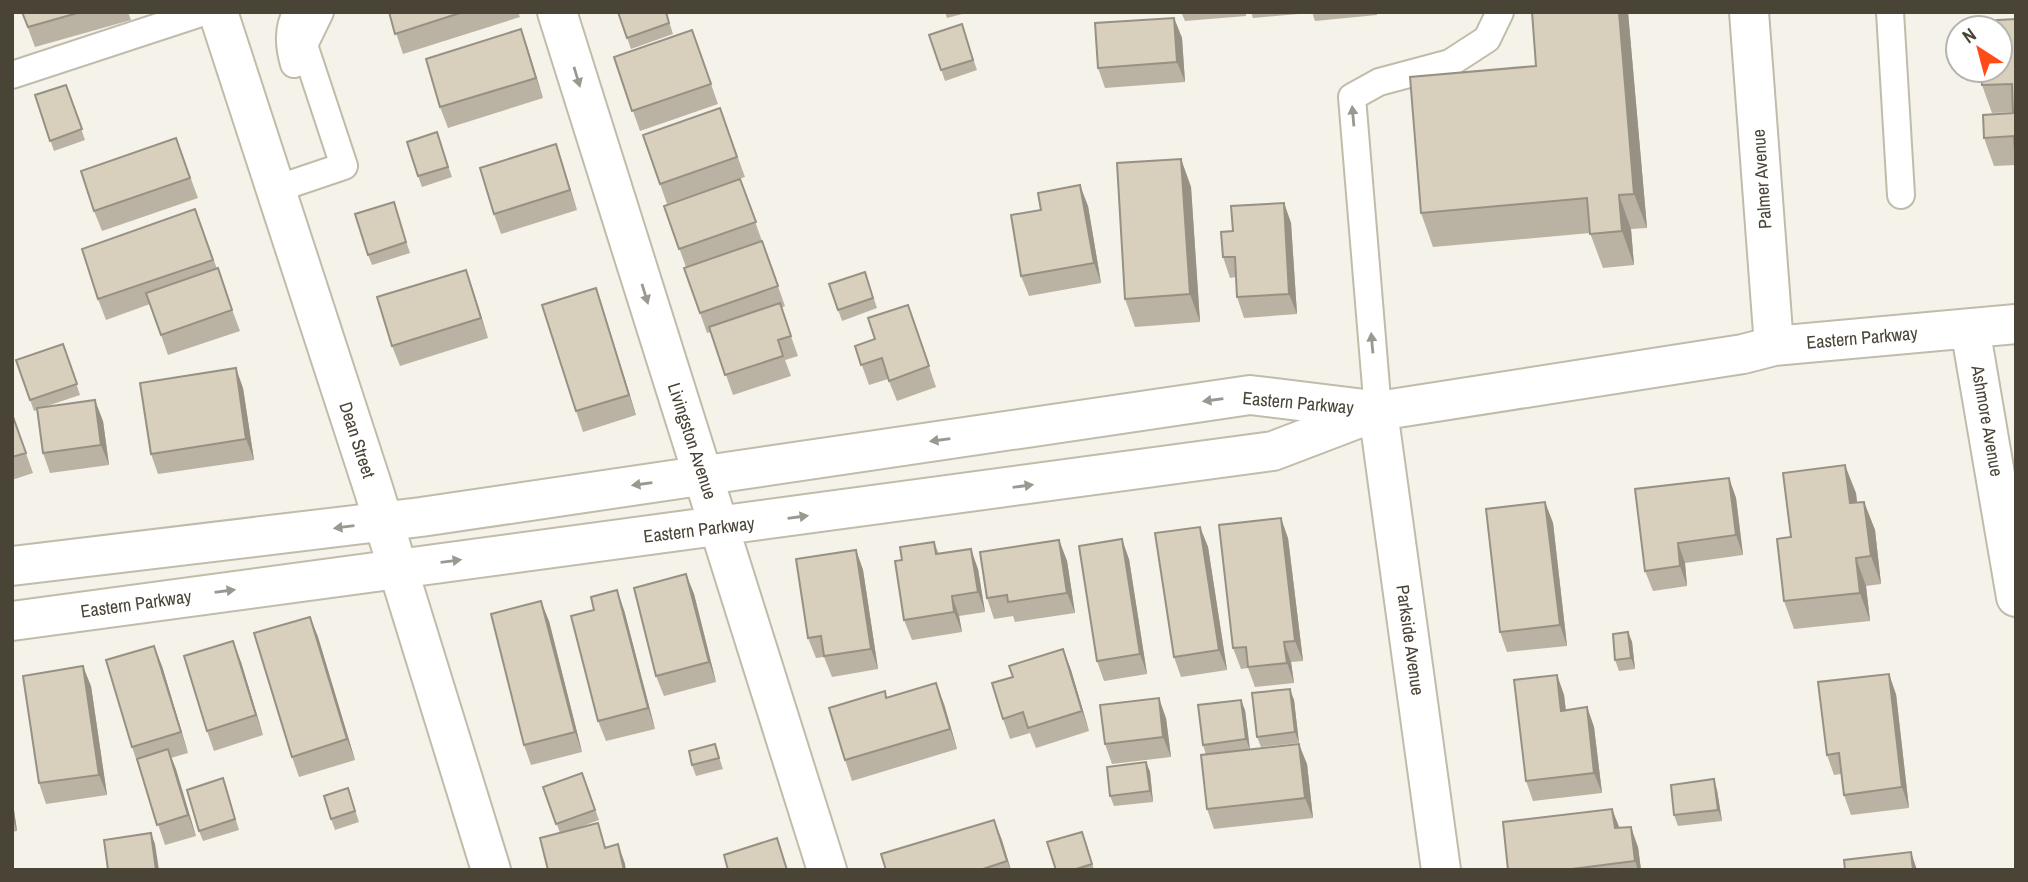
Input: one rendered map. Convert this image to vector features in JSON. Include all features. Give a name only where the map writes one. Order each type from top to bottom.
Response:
[{"type":"street","name":"Dean Street","points":[[218,12],[383,522],[491,870]]},
{"type":"street","name":"Livingston Avenue","points":[[557,12],[827,870]]},
{"type":"street","name":"Palmer Avenue","points":[[1749,12],[1774,346]]},
{"type":"street","name":"Eastern Parkway","points":[[12,621],[397,567],[721,528],[1273,451],[1378,411],[1742,354],[1774,346],[2016,324]]},
{"type":"street","name":"Ashmore Avenue","points":[[1970,328],[2016,597]]},
{"type":"street","name":"Eastern Parkway","points":[[12,566],[383,522],[1250,395],[1378,411]]},
{"type":"street","name":"Parkside Avenue","points":[[1378,411],[1441,870]]},
{"type":"lane","points":[[12,75],[204,12]]},
{"type":"lane","points":[[297,12],[292,19],[289,47],[321,150],[323,173]]},
{"type":"lane","points":[[276,189],[344,166],[304,46],[320,12]]},
{"type":"lane","points":[[1378,411],[1352,97],[1379,82],[1450,63],[1487,39],[1500,12]]},
{"type":"lane","points":[[1890,12],[1901,195]]},
{"type":"building","points":[[22,12],[81,12],[28,27]]},
{"type":"building","points":[[389,12],[463,12],[395,34]]},
{"type":"building","points":[[618,12],[666,12],[669,23],[627,38]]},
{"type":"building","points":[[1532,12],[1619,12],[1634,194],[1619,195],[1622,231],[1590,234],[1587,198],[1421,213],[1410,77],[1536,66]]},
{"type":"building","points":[[1174,18],[1177,62],[1098,68],[1095,23]]},
{"type":"building","points":[[2014,19],[2016,166],[2014,136],[1984,138],[1983,115],[2013,113]]},
{"type":"building","points":[[962,24],[973,60],[941,70],[929,35]]},
{"type":"building","points":[[521,29],[536,78],[440,107],[426,59]]},
{"type":"building","points":[[692,30],[711,84],[632,111],[614,57]]},
{"type":"building","points":[[66,85],[82,129],[50,141],[35,95]]},
{"type":"building","points":[[720,108],[737,157],[660,184],[643,135]]},
{"type":"building","points":[[437,132],[448,167],[418,176],[407,142]]},
{"type":"building","points":[[176,138],[190,178],[94,211],[81,171]]},
{"type":"building","points":[[556,144],[570,190],[494,214],[480,168]]},
{"type":"building","points":[[1181,159],[1190,294],[1125,299],[1117,163]]},
{"type":"building","points":[[740,179],[756,222],[679,249],[664,206]]},
{"type":"building","points":[[1080,185],[1094,263],[1021,276],[1011,215],[1041,210],[1038,193]]},
{"type":"building","points":[[394,202],[406,242],[368,255],[355,214]]},
{"type":"building","points":[[1284,203],[1289,294],[1237,297],[1235,257],[1223,257],[1221,232],[1233,231],[1231,206]]},
{"type":"building","points":[[195,209],[213,260],[98,299],[82,249]]},
{"type":"building","points":[[762,241],[778,286],[700,313],[684,268]]},
{"type":"building","points":[[218,268],[232,310],[161,335],[146,293]]},
{"type":"building","points":[[466,270],[481,318],[392,346],[377,297]]},
{"type":"building","points":[[865,272],[873,298],[838,310],[829,284]]},
{"type":"building","points":[[596,288],[629,395],[576,411],[542,305]]},
{"type":"building","points":[[780,303],[791,336],[778,340],[783,356],[725,375],[709,327]]},
{"type":"building","points":[[908,305],[929,366],[889,381],[882,358],[861,365],[855,346],[875,339],[868,318]]},
{"type":"building","points":[[63,344],[77,384],[30,400],[16,360]]},
{"type":"building","points":[[236,368],[246,439],[151,454],[140,383]]},
{"type":"building","points":[[95,400],[101,445],[43,453],[37,408]]},
{"type":"building","points":[[12,414],[26,453],[12,457]]},
{"type":"building","points":[[1845,465],[1850,503],[1864,502],[1871,556],[1856,558],[1860,593],[1784,601],[1777,539],[1791,537],[1783,473]]},
{"type":"building","points":[[1729,478],[1736,535],[1678,543],[1680,566],[1645,571],[1635,489]]},
{"type":"building","points":[[1545,502],[1560,625],[1500,632],[1486,509]]},
{"type":"building","points":[[1281,518],[1295,641],[1284,642],[1287,663],[1248,667],[1246,647],[1233,648],[1219,525]]},
{"type":"building","points":[[1200,527],[1219,650],[1174,657],[1155,533]]},
{"type":"building","points":[[1122,539],[1140,654],[1097,661],[1079,546]]},
{"type":"building","points":[[1059,540],[1067,593],[1008,602],[1007,595],[987,598],[980,552]]},
{"type":"building","points":[[934,542],[936,554],[971,549],[978,592],[952,596],[954,612],[904,620],[895,561],[902,560],[900,547]]},
{"type":"building","points":[[856,550],[871,649],[824,656],[821,636],[808,638],[796,559]]},
{"type":"building","points":[[686,574],[709,662],[656,676],[634,588]]},
{"type":"building","points":[[617,590],[648,708],[598,721],[571,616],[594,610],[591,597]]},
{"type":"building","points":[[541,601],[575,732],[524,745],[491,614]]},
{"type":"building","points":[[310,617],[347,739],[292,757],[254,633]]},
{"type":"building","points":[[1628,632],[1631,658],[1615,660],[1613,634]]},
{"type":"building","points":[[233,641],[256,715],[207,731],[184,656]]},
{"type":"building","points":[[154,646],[181,732],[132,747],[106,660]]},
{"type":"building","points":[[1063,649],[1082,711],[1028,728],[1023,712],[1003,719],[992,683],[1013,677],[1009,666]]},
{"type":"building","points":[[83,666],[99,775],[39,783],[23,676]]},
{"type":"building","points":[[1889,674],[1902,787],[1844,795],[1839,753],[1827,755],[1818,682]]},
{"type":"building","points":[[1557,675],[1561,711],[1587,707],[1594,773],[1526,781],[1514,680]]},
{"type":"building","points":[[936,683],[950,729],[845,760],[829,708],[885,691],[886,698]]},
{"type":"building","points":[[1290,689],[1295,732],[1257,737],[1252,693]]},
{"type":"building","points":[[1159,698],[1163,737],[1105,744],[1100,705]]},
{"type":"building","points":[[1241,700],[1246,739],[1203,745],[1198,705]]},
{"type":"building","points":[[715,744],[719,758],[692,765],[689,751]]},
{"type":"building","points":[[1299,744],[1305,798],[1207,809],[1201,755]]},
{"type":"building","points":[[168,749],[188,815],[157,825],[137,759]]},
{"type":"building","points":[[1146,762],[1150,791],[1110,796],[1107,767]]},
{"type":"building","points":[[582,773],[595,810],[556,824],[543,787]]},
{"type":"building","points":[[223,778],[235,819],[199,831],[187,790]]},
{"type":"building","points":[[1714,779],[1718,810],[1674,815],[1671,785]]},
{"type":"building","points":[[348,788],[355,811],[331,819],[324,796]]},
{"type":"building","points":[[1612,809],[1615,828],[1631,827],[1635,861],[1564,870],[1508,870],[1503,822]]},
{"type":"building","points":[[994,820],[1007,861],[980,870],[886,870],[881,854]]},
{"type":"building","points":[[598,823],[605,848],[618,844],[624,870],[548,870],[540,838]]},
{"type":"building","points":[[1082,832],[1092,864],[1073,870],[1056,870],[1047,842]]},
{"type":"building","points":[[151,833],[156,870],[108,870],[104,840]]},
{"type":"building","points":[[777,838],[787,870],[728,870],[724,855]]},
{"type":"building","points":[[1911,852],[1913,870],[1845,870],[1844,860]]}]
